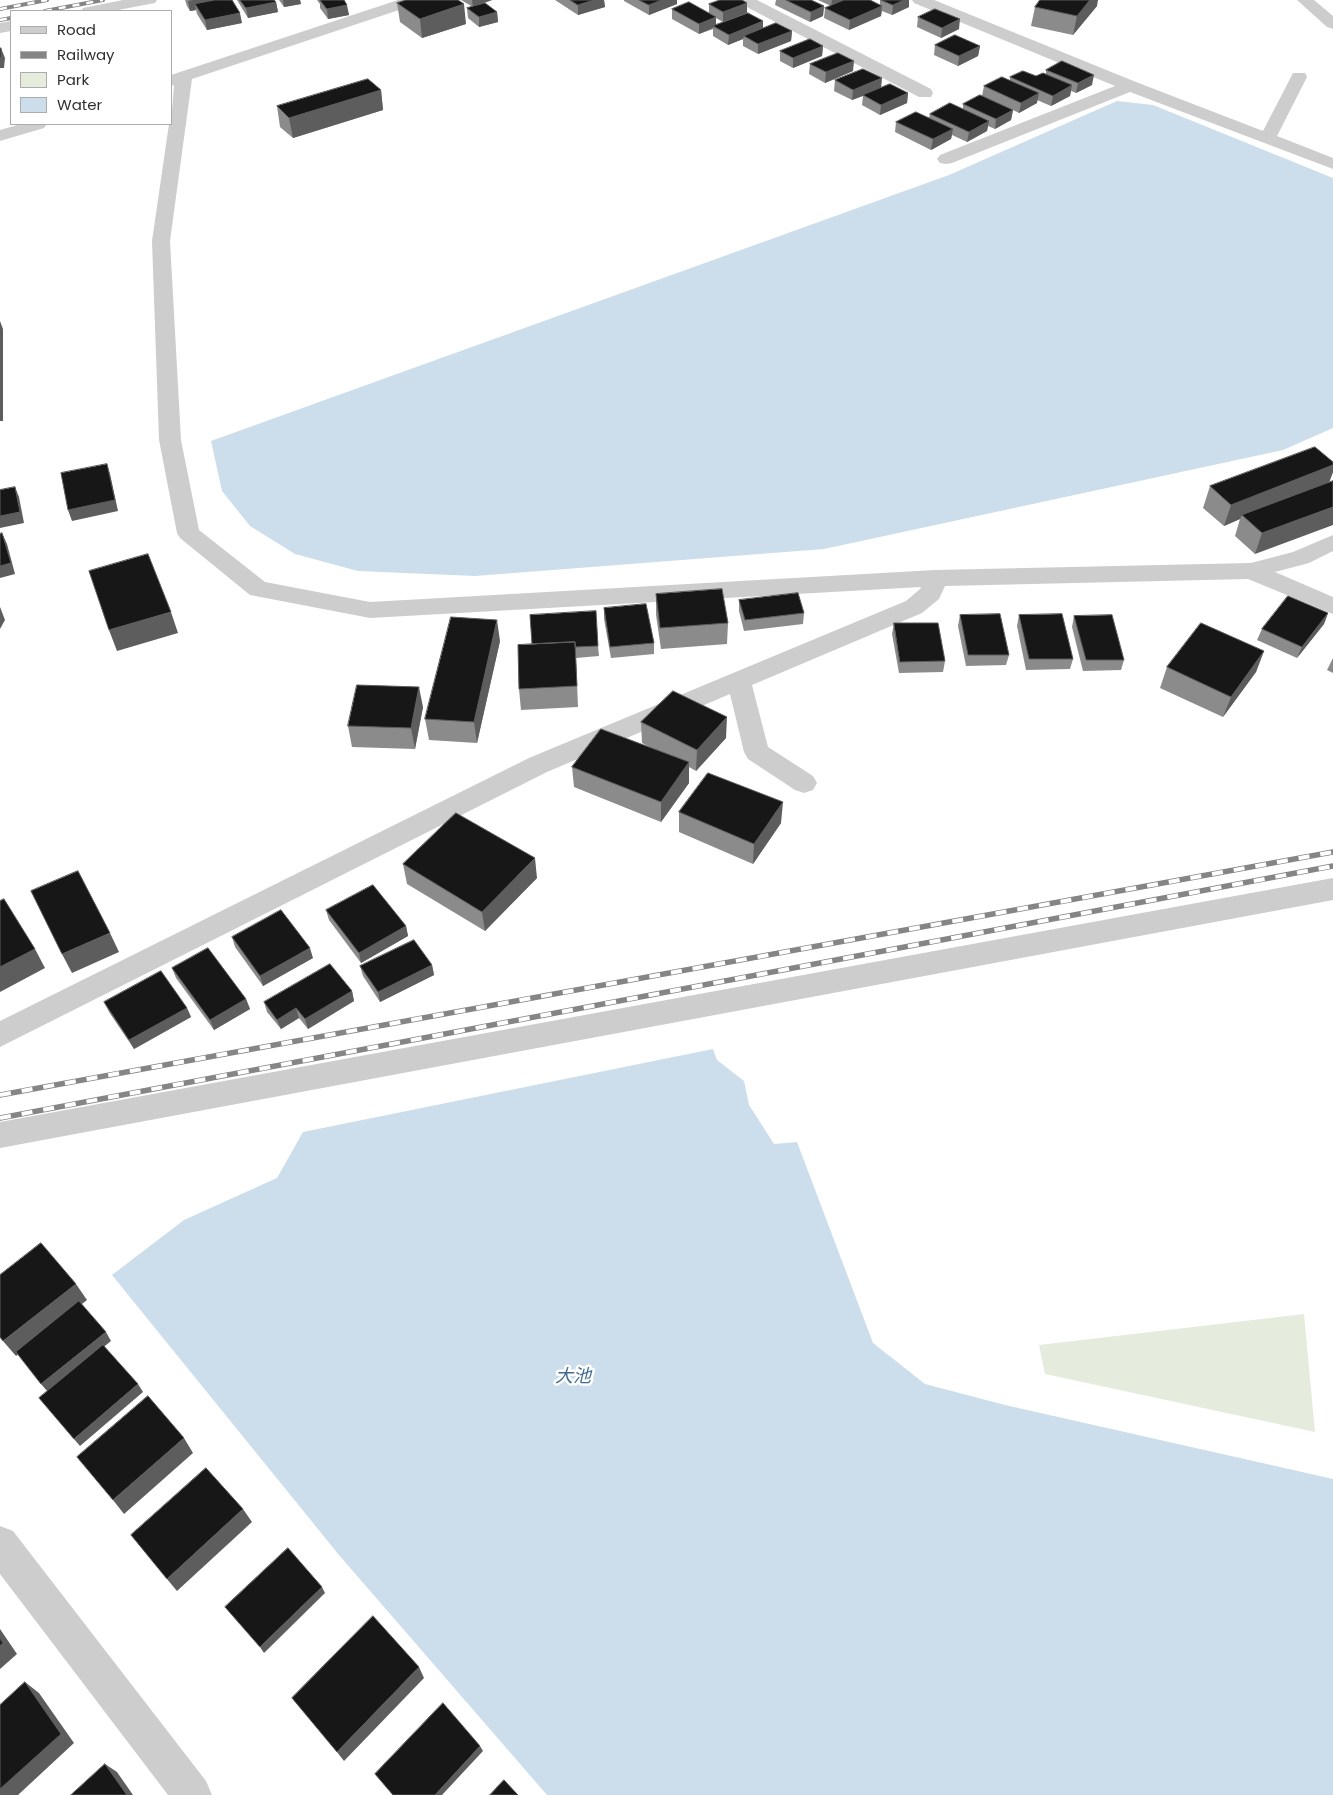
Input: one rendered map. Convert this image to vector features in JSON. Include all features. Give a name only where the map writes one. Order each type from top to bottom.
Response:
[{"type":"street","points":[[95,10],[149,0]]},
{"type":"street","points":[[414,0],[178,79],[161,241],[170,440],[188,532],[258,589],[370,610],[936,578],[1251,571],[1301,558],[1333,542]]},
{"type":"street","points":[[745,0],[925,93]]},
{"type":"street","points":[[1305,0],[1333,24]]},
{"type":"street","points":[[931,2],[1130,86],[1333,164]]},
{"type":"street","points":[[1268,139],[1299,77]]},
{"type":"street","points":[[946,159],[1130,86]]},
{"type":"street","points":[[0,136],[35,125]]},
{"type":"street","points":[[1251,571],[1333,606]]},
{"type":"street","points":[[0,1035],[538,765],[914,607],[931,593],[936,578]]},
{"type":"street","points":[[739,681],[757,752],[804,783]]},
{"type":"street","points":[[0,1135],[1333,889]]},
{"type":"street","points":[[0,1544],[192,1795]]},
{"type":"green space","points":[[1304,1314],[1315,1432],[1045,1374],[1039,1345]]},
{"type":"water","points":[[1117,101],[1153,105],[1333,178],[1333,428],[1283,450],[824,549],[475,576],[358,571],[295,554],[250,526],[222,491],[211,441],[949,175]]},
{"type":"water","name":"大池","points":[[713,1049],[717,1060],[744,1081],[749,1105],[774,1144],[797,1142],[873,1343],[925,1384],[1005,1405],[1333,1479],[1333,1795],[547,1795],[339,1555],[112,1275],[184,1220],[277,1178],[303,1132]]},
{"type":"building","points":[[215,0],[232,0],[240,13],[205,20],[195,4]]},
{"type":"building","points":[[240,0],[274,0],[276,2],[246,8]]},
{"type":"building","points":[[320,0],[344,0],[347,5],[327,9]]},
{"type":"building","points":[[406,0],[458,0],[464,4],[420,19],[397,3]]},
{"type":"building","points":[[570,0],[594,0],[578,5]]},
{"type":"building","points":[[639,0],[662,0],[649,5]]},
{"type":"building","points":[[720,0],[742,0],[747,3],[723,12],[709,4]]},
{"type":"building","points":[[786,0],[811,0],[824,6],[811,12]]},
{"type":"building","points":[[844,0],[870,0],[882,6],[850,20],[825,8]]},
{"type":"building","points":[[881,0],[904,0],[893,5]]},
{"type":"building","points":[[1040,0],[1090,0],[1077,16],[1035,7]]},
{"type":"building","points":[[689,2],[716,17],[699,24],[672,9]]},
{"type":"building","points":[[485,3],[497,12],[479,17],[467,8]]},
{"type":"building","points":[[935,9],[960,19],[942,28],[918,17]]},
{"type":"building","points":[[748,13],[763,21],[729,35],[713,26]]},
{"type":"building","points":[[776,23],[792,31],[758,44],[744,36]]},
{"type":"building","points":[[955,35],[980,46],[959,56],[935,45]]},
{"type":"building","points":[[810,39],[823,46],[793,58],[780,51]]},
{"type":"building","points":[[838,53],[854,61],[826,72],[810,64]]},
{"type":"building","points":[[1062,61],[1094,75],[1078,83],[1046,70]]},
{"type":"building","points":[[863,69],[882,78],[853,90],[835,80]]},
{"type":"building","points":[[1023,71],[1036,76],[1043,73],[1072,85],[1053,96],[1010,77]]},
{"type":"building","points":[[1002,77],[1039,93],[1021,103],[984,86]]},
{"type":"building","points":[[368,79],[381,90],[289,118],[277,106]]},
{"type":"building","points":[[890,84],[908,93],[881,105],[863,95]]},
{"type":"building","points":[[980,95],[1013,110],[996,119],[963,104]]},
{"type":"building","points":[[950,103],[989,121],[969,132],[930,114]]},
{"type":"building","points":[[916,112],[953,129],[933,139],[896,122]]},
{"type":"building","points":[[1315,447],[1333,462],[1333,465],[1231,505],[1210,486]]},
{"type":"building","points":[[107,464],[115,500],[68,510],[61,473]]},
{"type":"building","points":[[1333,481],[1333,507],[1262,533],[1242,515]]},
{"type":"building","points":[[15,487],[20,512],[0,516],[0,490]]},
{"type":"building","points":[[2,533],[11,563],[0,566],[0,534]]},
{"type":"building","points":[[148,554],[171,612],[109,630],[89,571]]},
{"type":"building","points":[[722,589],[728,623],[660,628],[656,594]]},
{"type":"building","points":[[798,593],[804,613],[745,620],[739,600]]},
{"type":"building","points":[[1288,596],[1328,613],[1302,647],[1262,629]]},
{"type":"building","points":[[646,604],[654,643],[610,647],[604,608]]},
{"type":"building","points":[[596,611],[598,646],[575,647],[575,642],[532,644],[530,615]]},
{"type":"building","points":[[1000,614],[1009,655],[968,655],[960,615]]},
{"type":"building","points":[[1062,614],[1073,659],[1029,659],[1019,615]]},
{"type":"building","points":[[1112,615],[1124,660],[1086,660],[1074,616]]},
{"type":"building","points":[[451,617],[497,620],[474,722],[425,719]]},
{"type":"building","points":[[894,623],[938,623],[945,661],[900,662]]},
{"type":"building","points":[[1201,623],[1264,651],[1231,697],[1167,667]]},
{"type":"building","points":[[575,642],[577,686],[519,689],[518,645]]},
{"type":"building","points":[[357,685],[419,687],[411,728],[348,726]]},
{"type":"building","points":[[673,691],[727,717],[697,750],[641,722]]},
{"type":"building","points":[[601,729],[689,762],[661,802],[572,767]]},
{"type":"building","points":[[708,773],[783,802],[754,844],[679,812]]},
{"type":"building","points":[[456,813],[535,858],[482,912],[403,864]]},
{"type":"building","points":[[78,871],[110,933],[62,954],[31,891]]},
{"type":"building","points":[[373,885],[406,926],[359,953],[326,910]]},
{"type":"building","points":[[4,899],[35,949],[0,967],[0,901]]},
{"type":"building","points":[[281,910],[310,948],[260,976],[232,937]]},
{"type":"building","points":[[414,940],[432,965],[378,992],[360,966]]},
{"type":"building","points":[[208,948],[246,999],[210,1020],[172,968]]},
{"type":"building","points":[[330,964],[352,991],[305,1019],[296,1008],[277,1020],[264,1002]]},
{"type":"building","points":[[161,971],[187,1008],[129,1040],[104,1002]]},
{"type":"building","points":[[41,1243],[76,1284],[3,1341],[0,1337],[0,1275]]},
{"type":"building","points":[[79,1301],[106,1332],[41,1384],[16,1352]]},
{"type":"building","points":[[103,1345],[138,1384],[74,1439],[39,1398]]},
{"type":"building","points":[[148,1396],[184,1438],[113,1500],[77,1457]]},
{"type":"building","points":[[206,1468],[243,1509],[167,1579],[131,1535]]},
{"type":"building","points":[[288,1548],[322,1587],[260,1647],[225,1607]]},
{"type":"building","points":[[373,1616],[419,1667],[337,1752],[292,1698]]},
{"type":"building","points":[[25,1682],[61,1734],[0,1789],[0,1705]]},
{"type":"building","points":[[443,1703],[480,1746],[435,1795],[393,1795],[375,1774]]},
{"type":"building","points":[[105,1764],[127,1795],[71,1795]]},
{"type":"building","points":[[504,1780],[518,1795],[490,1795]]},
{"type":"railway","points":[[0,9],[47,0]]},
{"type":"railway","points":[[50,10],[103,0]]},
{"type":"railway","points":[[0,20],[10,18]]},
{"type":"railway","points":[[0,1095],[1333,852]]},
{"type":"railway","points":[[0,1118],[1333,866]]}]
